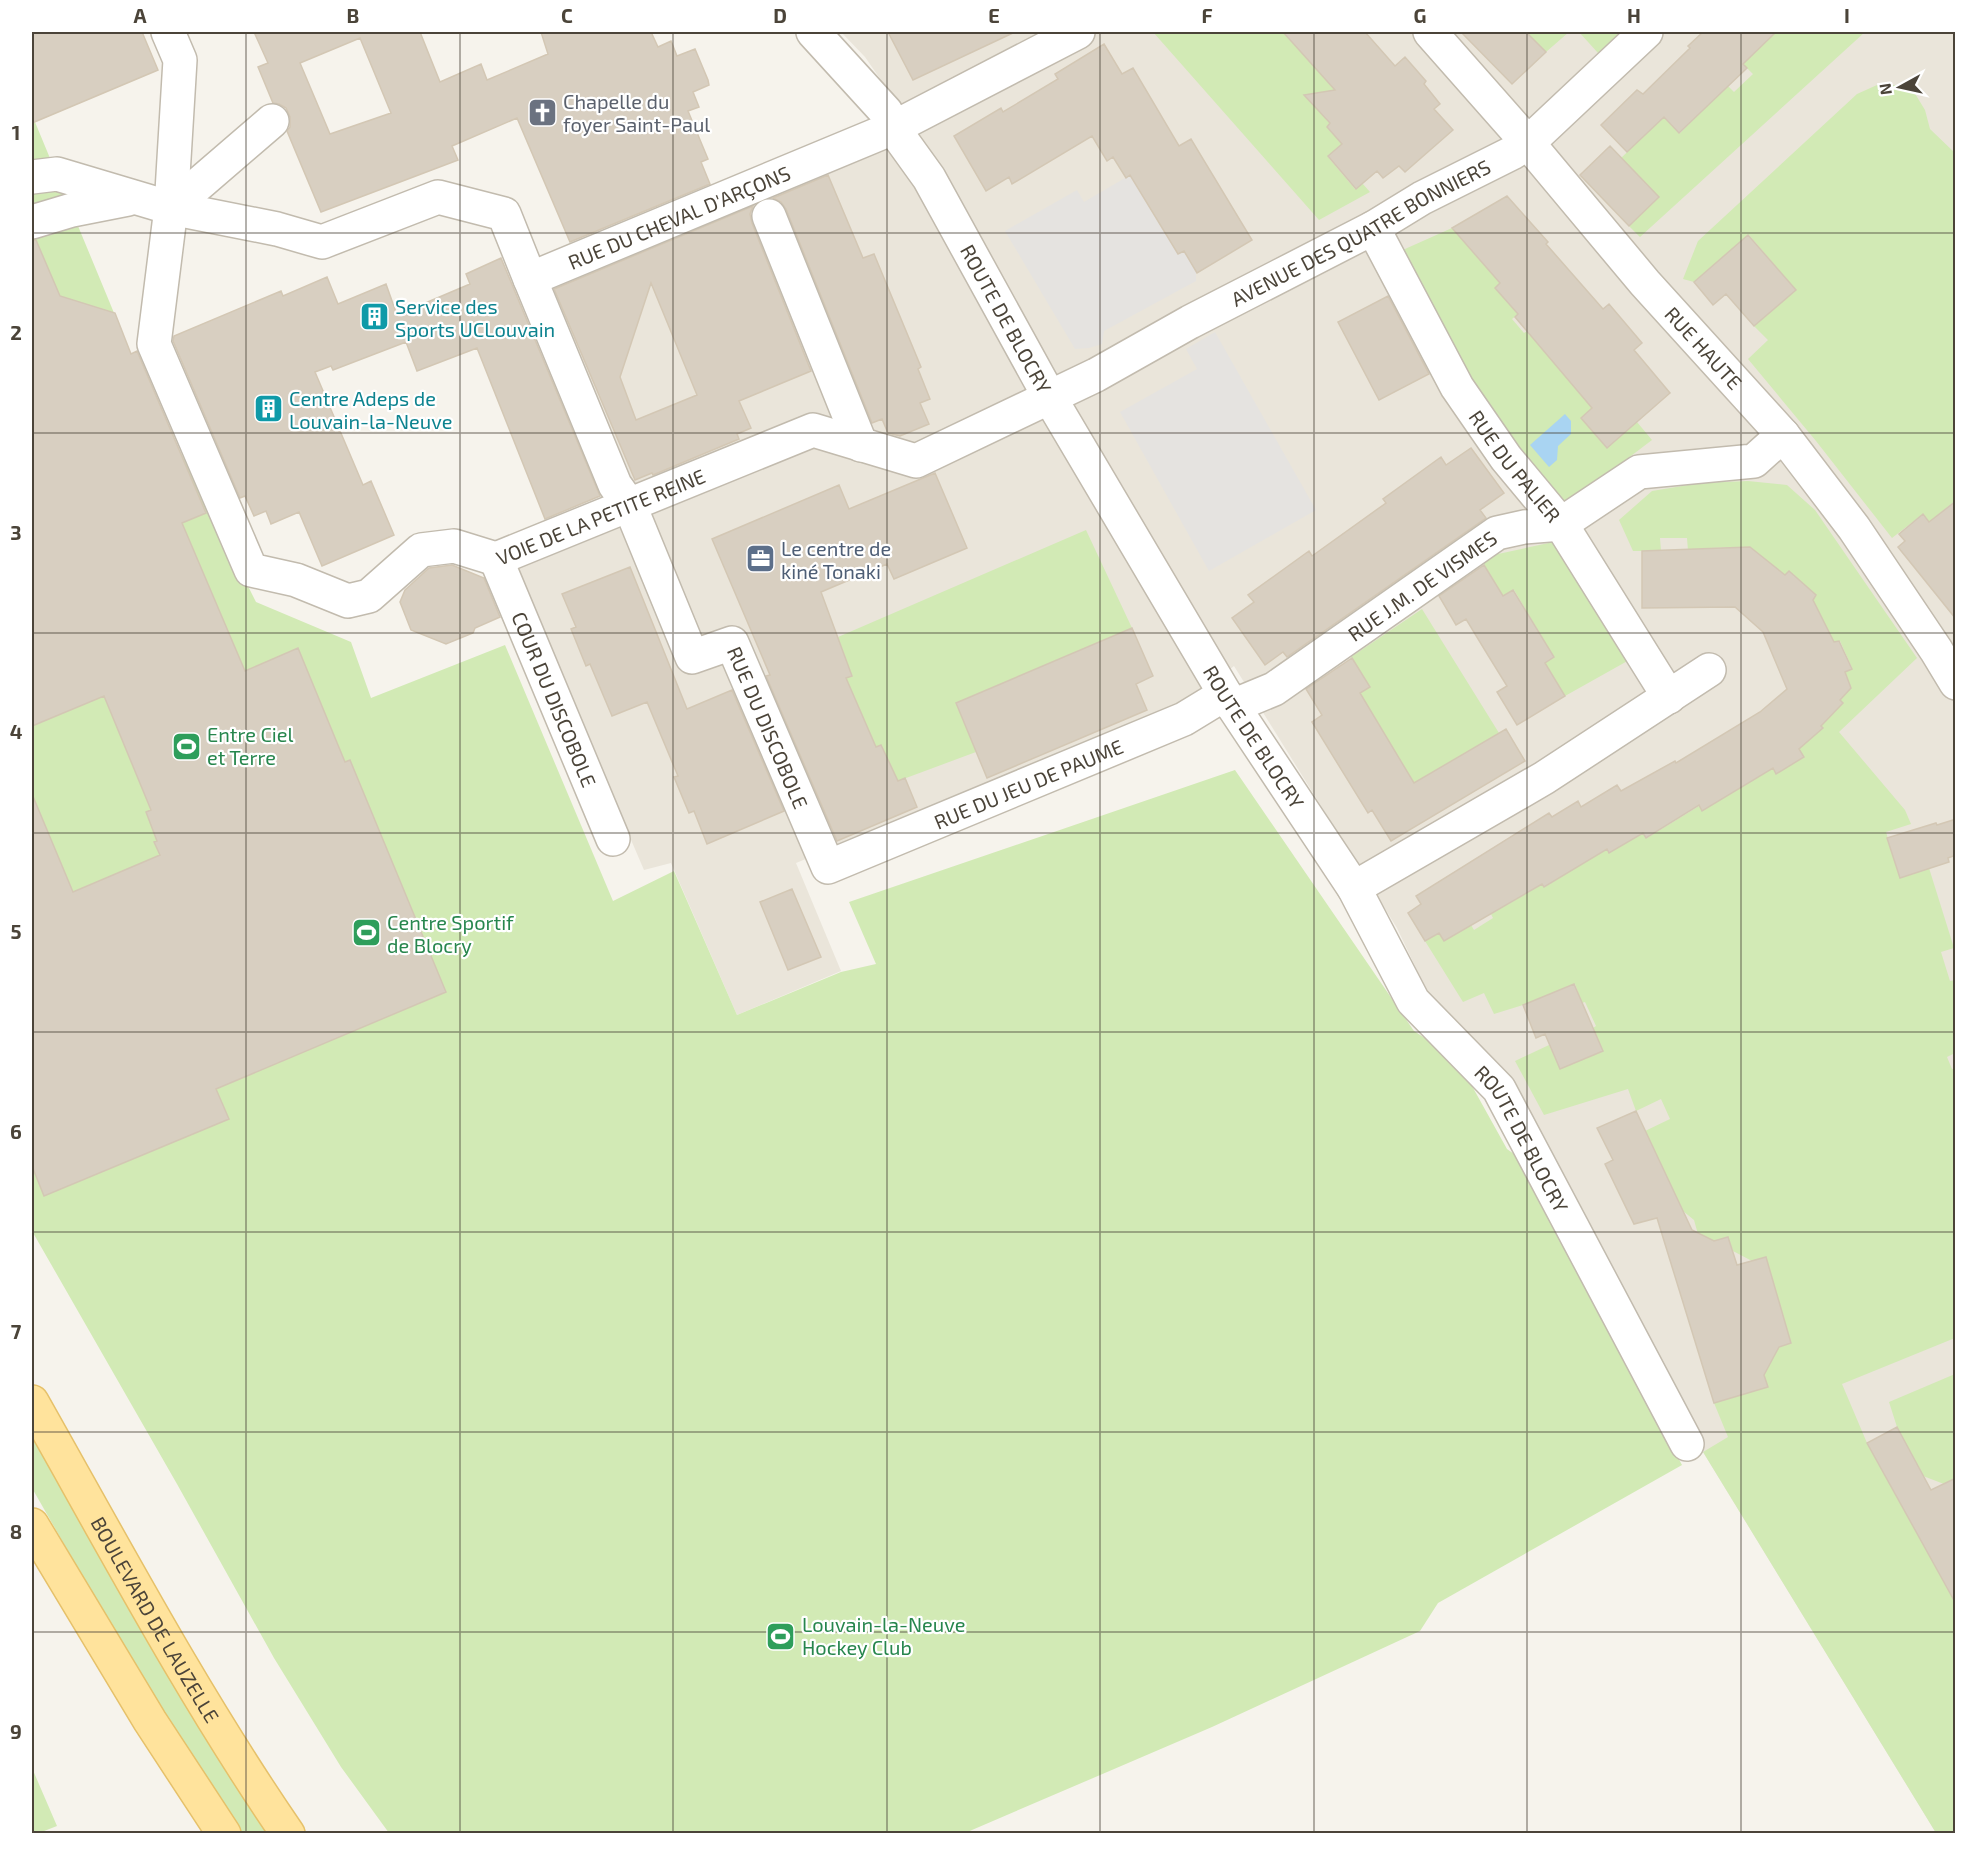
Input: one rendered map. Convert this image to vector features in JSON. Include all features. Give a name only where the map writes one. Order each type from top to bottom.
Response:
[{"type":"main road","name":"BOULEVARD DE LAUZELLE","points":[[32,1402],[187,1673],[248,1775],[288,1833]]},
{"type":"main road","points":[[32,1525],[150,1721],[224,1833]]},
{"type":"street","name":"ROUTE DE BLOCRY","points":[[813,32],[886,112],[893,128],[929,178],[1050,398],[1229,700],[1354,888],[1413,1001],[1499,1089],[1687,1444]]},
{"type":"street","name":"RUE DU CHEVAL D'ARÇONS","points":[[530,279],[893,128],[1078,32]]},
{"type":"street","name":"RUE HAUTE","points":[[1430,32],[1528,143],[1645,283],[1783,435],[1854,528],[1956,683]]},
{"type":"street","name":"AVENUE DES QUATRE BONNIERS","points":[[1050,398],[1190,322],[1373,228],[1422,198],[1512,153],[1528,143],[1646,32]]},
{"type":"street","points":[[171,208],[174,46]]},
{"type":"street","points":[[171,208],[272,121]]},
{"type":"street","points":[[32,177],[57,174],[171,208],[278,229],[322,242],[438,197],[504,214],[530,279]]},
{"type":"street","points":[[32,222],[72,210],[133,198]]},
{"type":"street","name":"VOIE DE LA PETITE REINE","points":[[171,208],[154,344],[251,570],[296,580],[348,601],[369,596],[421,550],[454,546],[496,559],[630,506],[813,429],[916,461],[1050,398]]},
{"type":"street","points":[[769,216],[861,445]]},
{"type":"street","name":"RUE DU PALIER","points":[[1373,228],[1457,387],[1506,459],[1561,524],[1669,697]]},
{"type":"street","name":"RUE DU DISCOBOLE","points":[[530,279],[615,485],[630,506],[692,657],[732,643],[828,867]]},
{"type":"street","name":"RUE J.M. DE VISMES","points":[[1229,700],[1274,689],[1497,533],[1524,527],[1561,524],[1639,472],[1754,461],[1783,435]]},
{"type":"street","name":"COUR DU DISCOBOLE","points":[[496,559],[614,839]]},
{"type":"street","points":[[1354,888],[1544,778],[1709,670]]},
{"type":"street","name":"RUE DU JEU DE PAUME","points":[[828,867],[1229,700]]},
{"type":"shaded area","points":[[841,32],[1955,32],[1955,1833],[1936,1833],[1703,1452],[1499,1066],[1433,1004],[1397,928],[1234,666],[1188,702],[796,863],[841,971],[737,1015],[671,863],[644,870],[515,570],[635,522],[538,288],[899,106],[865,57]]},
{"type":"shaded area","points":[[1137,171],[1143,197],[1178,254],[1184,250],[1196,270],[1196,281],[1104,331],[1102,344],[1075,349],[1005,231],[1077,190],[1084,202]]},
{"type":"shaded area","points":[[1215,332],[1316,510],[1209,571],[1120,412],[1197,369],[1186,349]]},
{"type":"green space","name":"Centre Sportif de Blocry","points":[[32,32],[142,32],[158,70],[35,122],[131,354],[256,602],[351,642],[371,698],[505,645],[613,901],[674,871],[737,1015],[841,972],[876,964],[849,902],[1235,770],[1414,1031],[1457,1059],[1507,1149],[1521,1159],[1682,1465],[1438,1603],[1420,1631],[1212,1727],[965,1833],[389,1833],[341,1767],[274,1658],[32,1231]]},
{"type":"green space","points":[[1153,32],[1283,32],[1305,56],[1343,83],[1333,91],[1304,95],[1330,123],[1327,127],[1342,144],[1328,157],[1355,189],[1362,183],[1370,192],[1319,220]]},
{"type":"green space","points":[[1526,32],[1569,32],[1546,52]]},
{"type":"green space","points":[[1579,32],[1621,32],[1598,53]]},
{"type":"green space","points":[[1776,32],[1865,32],[1640,237],[1629,226],[1659,197],[1621,158],[1664,117],[1680,133],[1694,119],[1690,115],[1724,82],[1734,92],[1753,74],[1743,64]]},
{"type":"green space","points":[[1877,85],[1902,85],[1914,92],[1925,110],[1930,129],[1955,153],[1955,501],[1929,522],[1923,514],[1892,538],[1748,359],[1768,340],[1754,326],[1796,290],[1749,235],[1694,282],[1683,279],[1698,241],[1857,94]]},
{"type":"green space","points":[[1452,228],[1500,283],[1518,314],[1512,319],[1524,333],[1530,329],[1592,408],[1581,418],[1607,448],[1637,422],[1652,440],[1565,506],[1485,410],[1396,253]]},
{"type":"green space","points":[[1748,481],[1787,485],[1815,510],[1917,658],[1839,732],[1905,810],[1911,824],[1886,832],[1900,877],[1929,868],[1954,948],[1941,952],[1950,981],[1956,980],[1955,1053],[1947,1057],[1952,1069],[1956,1068],[1955,1338],[1842,1384],[1867,1443],[1939,1573],[1955,1565],[1955,1833],[1936,1833],[1703,1452],[1728,1437],[1714,1403],[1768,1387],[1764,1375],[1779,1347],[1791,1343],[1766,1257],[1752,1261],[1733,1251],[1728,1237],[1701,1245],[1694,1220],[1683,1211],[1645,1131],[1670,1119],[1661,1099],[1636,1111],[1628,1089],[1544,1115],[1515,1061],[1549,1045],[1560,1069],[1603,1051],[1593,1028],[1596,1026],[1585,1002],[1582,1003],[1575,984],[1494,1014],[1484,993],[1463,1002],[1425,941],[1439,933],[1444,941],[1471,925],[1474,930],[1493,918],[1490,912],[1505,902],[1507,905],[1542,884],[1545,887],[1580,865],[1604,845],[1609,853],[1643,833],[1647,838],[1699,806],[1702,810],[1773,768],[1776,774],[1804,757],[1799,749],[1822,729],[1821,726],[1843,703],[1840,700],[1851,688],[1845,672],[1852,668],[1840,641],[1834,642],[1812,601],[1816,595],[1789,571],[1785,575],[1750,547],[1688,551],[1687,538],[1660,538],[1661,551],[1633,551],[1619,520],[1652,491],[1700,483]]},
{"type":"green space","points":[[1086,530],[1132,628],[956,703],[976,752],[898,781],[881,745],[876,747],[846,678],[852,676],[838,637]]},
{"type":"green space","points":[[1558,541],[1631,659],[1565,696],[1545,663],[1554,657],[1514,590],[1503,596],[1482,561],[1484,557]]},
{"type":"green space","points":[[1422,609],[1499,733],[1415,784],[1359,693],[1370,687],[1351,657]]},
{"type":"green space","points":[[1955,1374],[1955,1481],[1954,1479],[1944,1484],[1923,1476],[1897,1427],[1889,1402]]},
{"type":"green space","points":[[32,1424],[273,1833],[240,1833],[124,1649],[32,1488]]},
{"type":"green space","points":[[32,1768],[57,1826],[39,1833],[32,1833]]},
{"type":"water","points":[[1565,414],[1571,421],[1571,434],[1558,446],[1557,460],[1549,467],[1530,445]]},
{"type":"building","points":[[32,32],[142,32],[158,70],[32,123]]},
{"type":"building","points":[[254,32],[420,32],[440,82],[481,64],[487,80],[548,54],[541,32],[651,32],[658,47],[671,41],[677,56],[695,49],[708,80],[709,85],[693,92],[699,107],[688,111],[708,159],[701,162],[710,184],[570,242],[517,118],[452,146],[458,160],[321,212],[287,131],[290,127],[290,117],[286,108],[273,103],[258,67],[268,63]],"holes":[[[360,38],[391,113],[330,134],[300,63]]]},
{"type":"building","points":[[888,32],[1015,32],[913,80]]},
{"type":"building","points":[[1283,32],[1365,32],[1395,66],[1405,57],[1426,81],[1424,84],[1440,104],[1434,109],[1453,130],[1405,172],[1399,166],[1383,178],[1377,171],[1356,189],[1328,156],[1342,144],[1327,127],[1330,123],[1304,95],[1335,90]]},
{"type":"building","points":[[1461,32],[1526,32],[1546,52],[1512,84]]},
{"type":"building","points":[[1703,32],[1776,32],[1743,64],[1747,68],[1679,133],[1664,117],[1627,152],[1601,125],[1637,90],[1643,94]]},
{"type":"building","points":[[1104,44],[1122,74],[1133,68],[1179,146],[1191,139],[1252,240],[1197,273],[1184,251],[1178,254],[1130,175],[1126,178],[1113,157],[1107,161],[1092,136],[1012,184],[1009,177],[986,191],[954,136],[1001,108],[1003,112],[1058,79],[1055,74]]},
{"type":"building","points":[[1610,146],[1659,197],[1629,226],[1580,175]]},
{"type":"building","points":[[828,175],[863,258],[874,254],[921,367],[918,369],[930,399],[920,403],[929,424],[900,436],[888,433],[882,419],[872,423],[786,209],[781,202],[773,198]]},
{"type":"building","points":[[1507,196],[1603,309],[1609,304],[1642,343],[1634,350],[1670,393],[1607,448],[1581,418],[1592,408],[1515,317],[1518,314],[1495,288],[1500,283],[1452,228]]},
{"type":"building","points":[[753,206],[750,214],[752,223],[811,371],[739,401],[751,428],[737,434],[739,439],[653,475],[652,473],[635,480],[554,289]],"holes":[[[651,283],[697,395],[636,420],[620,377]]]},
{"type":"building","points":[[1748,235],[1796,290],[1754,326],[1726,294],[1713,305],[1694,282]]},
{"type":"building","points":[[32,240],[36,240],[60,296],[115,313],[131,354],[137,351],[206,513],[182,523],[245,671],[298,648],[345,762],[350,760],[446,992],[216,1089],[229,1119],[44,1196],[32,1166],[32,794],[73,892],[160,855],[146,812],[151,810],[104,696],[32,726]]},
{"type":"building","points":[[501,258],[600,496],[545,519],[477,348],[417,371],[406,342],[333,370],[331,366],[315,372],[363,485],[371,481],[394,535],[322,566],[299,512],[271,524],[266,511],[254,516],[245,496],[240,498],[173,341],[174,336],[281,291],[283,296],[327,277],[338,304],[386,284],[397,315],[470,284],[466,274]]},
{"type":"building","points":[[1388,296],[1429,374],[1379,400],[1338,322]]},
{"type":"building","points":[[1471,448],[1504,493],[1480,510],[1486,518],[1287,657],[1283,652],[1265,665],[1232,618],[1254,602],[1248,595],[1309,551],[1312,556],[1386,503],[1383,499],[1441,457],[1446,465]]},
{"type":"building","points":[[935,473],[967,548],[894,579],[887,564],[821,592],[852,676],[846,678],[876,747],[881,745],[898,781],[905,778],[917,807],[837,841],[766,676],[770,675],[712,539],[839,485],[849,509]]},
{"type":"building","points":[[1956,501],[1956,619],[1898,547],[1905,541],[1899,534],[1923,514],[1929,522]]},
{"type":"building","points":[[1750,547],[1785,575],[1789,571],[1816,595],[1813,600],[1834,642],[1839,641],[1852,669],[1845,672],[1851,688],[1840,700],[1843,703],[1821,726],[1823,728],[1799,749],[1804,757],[1776,774],[1773,768],[1702,811],[1699,805],[1646,838],[1643,833],[1609,853],[1607,849],[1544,887],[1542,884],[1444,941],[1439,933],[1425,941],[1408,913],[1421,904],[1416,896],[1549,813],[1552,817],[1578,801],[1581,807],[1617,785],[1621,791],[1675,761],[1676,763],[1760,712],[1787,689],[1763,632],[1735,607],[1642,608],[1642,551]]},
{"type":"building","points":[[452,565],[484,578],[500,617],[475,628],[473,633],[446,644],[411,630],[400,602],[405,590],[429,568]]},
{"type":"building","points":[[1484,565],[1503,596],[1513,590],[1554,657],[1545,663],[1565,696],[1517,725],[1497,692],[1507,686],[1466,619],[1456,625],[1439,596]]},
{"type":"building","points":[[630,567],[687,709],[732,690],[784,811],[707,844],[694,811],[689,813],[674,777],[678,776],[647,702],[612,716],[590,664],[586,666],[571,629],[576,627],[562,594]]},
{"type":"building","points":[[1132,628],[1153,676],[1136,684],[1147,710],[987,778],[956,703]]},
{"type":"building","points":[[1352,658],[1370,687],[1360,693],[1414,783],[1506,729],[1525,761],[1391,841],[1372,810],[1368,813],[1312,722],[1322,715],[1306,689]]},
{"type":"building","points":[[1956,819],[1956,855],[1948,858],[1949,862],[1900,878],[1887,838]]},
{"type":"building","points":[[792,889],[821,957],[788,970],[760,902]]},
{"type":"building","points":[[1574,984],[1603,1051],[1560,1069],[1545,1034],[1536,1038],[1523,1005]]},
{"type":"building","points":[[1636,1111],[1692,1230],[1714,1241],[1728,1237],[1737,1265],[1766,1257],[1791,1343],[1779,1347],[1764,1375],[1768,1387],[1714,1403],[1657,1218],[1634,1224],[1605,1164],[1613,1160],[1597,1128]]},
{"type":"building","points":[[1897,1427],[1931,1490],[1956,1478],[1956,1604],[1867,1443]]},
{"type":"place","name":"Chapelle du foyer Saint-Paul","points":[[542,113]]},
{"type":"place","name":"Service des Sports UCLouvain","points":[[374,317]]},
{"type":"place","name":"Centre Adeps de Louvain-la-Neuve","points":[[268,409]]},
{"type":"place","name":"Le centre de kiné Tonaki","points":[[760,559]]},
{"type":"place","name":"Entre Ciel et Terre","points":[[186,746]]},
{"type":"place","name":"Centre Sportif de Blocry","points":[[366,933]]},
{"type":"place","name":"Louvain-la-Neuve Hockey Club","points":[[781,1636]]}]
